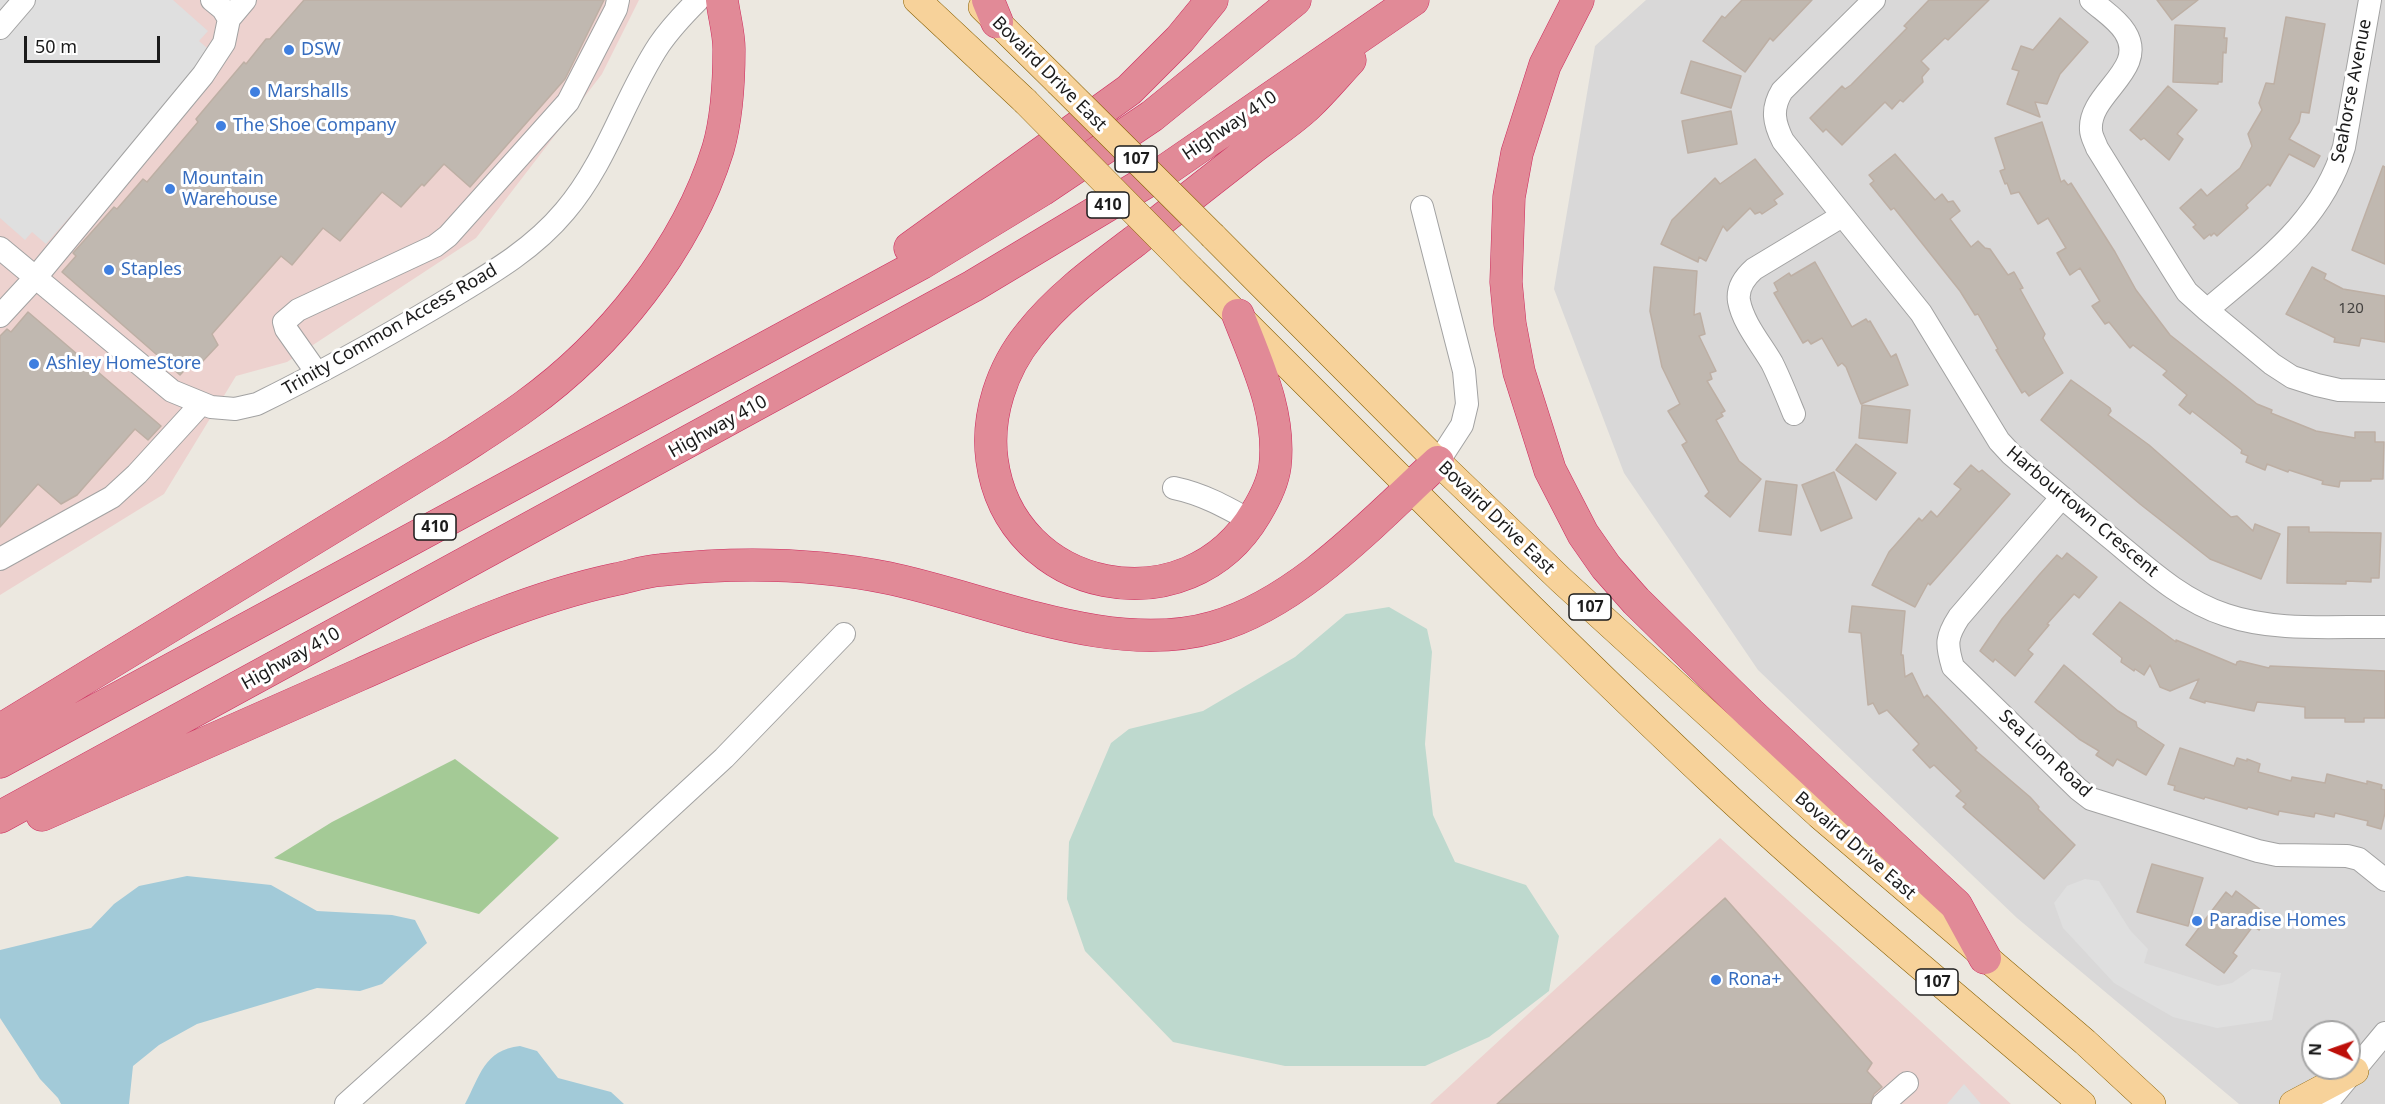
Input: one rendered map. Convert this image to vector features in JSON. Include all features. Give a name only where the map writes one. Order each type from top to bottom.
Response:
[{"type":"highway","points":[[0,730],[456,452],[525,406],[574,365],[614,324],[658,269],[686,225],[706,180],[718,147],[727,101],[729,47],[722,0]]},
{"type":"highway","points":[[869,292],[887,265],[1129,90],[1180,39],[1212,0]]},
{"type":"highway","name":"410","points":[[0,762],[869,292],[1042,190],[1152,116],[1295,0]]},
{"type":"highway","name":"Highway 410","points":[[0,817],[973,286],[1163,172],[1413,0]]},
{"type":"highway","points":[[1578,0],[1545,65],[1517,153],[1509,197],[1506,282],[1510,324],[1519,372],[1550,470],[1583,534],[1636,601],[1750,713],[1956,905],[1985,958]]},
{"type":"highway","points":[[1238,315],[1266,388],[1276,433],[1275,469],[1263,501],[1246,530],[1221,554],[1181,576],[1165,580],[1129,584],[1097,580],[1066,568],[1046,556],[1027,539],[1006,508],[992,460],[991,427],[998,393],[1012,360],[1030,333],[1070,291],[1308,105],[1388,19]]},
{"type":"highway","points":[[0,833],[462,629],[570,589],[660,570],[753,566],[824,568],[890,578],[1061,624],[1109,633],[1152,635],[1214,627],[1251,612],[1294,588],[1438,462]]},
{"type":"main road","name":"Bovaird Drive East","points":[[917,0],[1025,101],[1539,617],[1718,787],[1933,978],[2082,1104]]},
{"type":"main road","name":"Bovaird Drive East","points":[[974,0],[992,11],[1058,82],[1438,462],[1684,694],[1810,808],[2085,1042],[2152,1104]]},
{"type":"main road","points":[[2293,1104],[2338,1080]]},
{"type":"main road","points":[[2340,1104],[2351,1080]]},
{"type":"street","points":[[0,28],[24,0]]},
{"type":"street","points":[[212,0],[230,19]]},
{"type":"street","points":[[0,316],[36,277],[203,75],[224,43],[230,19],[245,0]]},
{"type":"street","points":[[317,374],[286,329],[284,322],[298,310],[435,246],[448,237],[568,102],[616,9],[618,0]]},
{"type":"street","name":"Harbourtown Crescent","points":[[1874,0],[1782,91],[1776,101],[1774,112],[1776,127],[1783,141],[1921,313],[2010,454],[2164,581],[2200,606],[2254,622],[2291,626],[2385,627]]},
{"type":"street","points":[[2091,0],[2125,32],[2129,40],[2130,56],[2125,70],[2098,102],[2092,118],[2091,132],[2097,148],[2187,292],[2292,377],[2317,386],[2339,390],[2385,391]]},
{"type":"street","name":"Seahorse Avenue","points":[[2207,310],[2285,243],[2316,207],[2328,188],[2337,170],[2344,147],[2370,0]]},
{"type":"street","name":"Trinity Common Access Road","points":[[0,248],[172,391],[211,407],[235,408],[257,404],[398,329],[506,265],[538,238],[566,210],[596,164],[659,45],[692,6]]},
{"type":"street","points":[[1422,207],[1464,371],[1467,404],[1462,425],[1438,462]]},
{"type":"street","points":[[1794,414],[1773,365],[1744,316],[1739,300],[1740,289],[1745,278],[1754,268],[1842,216]]},
{"type":"street","points":[[0,559],[112,497],[137,474],[201,404]]},
{"type":"street","points":[[1174,488],[1213,500],[1251,521]]},
{"type":"street","name":"Sea Lion Road","points":[[2062,497],[1959,617],[1949,632],[1947,647],[1953,667],[2091,799],[2258,851],[2277,855],[2347,856],[2359,859],[2385,880]]},
{"type":"street","points":[[346,1104],[724,758],[844,634]]},
{"type":"street","points":[[2361,1063],[2385,1033]]},
{"type":"street","points":[[2326,1104],[2347,1080]]},
{"type":"street","points":[[1882,1104],[1907,1083]]},
{"type":"shaded area","points":[[0,0],[639,0],[602,74],[476,238],[287,362],[236,376],[164,494],[0,595]]},
{"type":"shaded area","points":[[0,0],[173,0],[208,31],[199,41],[213,53],[46,244],[32,232],[25,240],[0,218]]},
{"type":"shaded area","points":[[1646,0],[2385,0],[2385,1104],[2239,1104],[2017,918],[1758,670],[1624,473],[1554,289],[1595,46]]},
{"type":"shaded area","points":[[1720,838],[2011,1104],[1430,1104]]},
{"type":"shaded area","points":[[2085,879],[2099,881],[2130,930],[2148,949],[2144,963],[2218,986],[2232,983],[2252,969],[2281,973],[2272,1020],[2217,1028],[2173,1017],[2114,983],[2063,928],[2054,903],[2067,886]]},
{"type":"shaded area","points":[[1964,1084],[1981,1104],[1947,1104]]},
{"type":"green space","points":[[1389,607],[1427,629],[1432,652],[1425,744],[1433,815],[1455,862],[1526,885],[1559,936],[1549,991],[1489,1037],[1425,1066],[1285,1066],[1173,1042],[1085,951],[1067,899],[1069,842],[1111,743],[1129,729],[1203,711],[1295,657],[1346,614]]},
{"type":"green space","points":[[455,759],[559,838],[479,914],[274,858],[332,822]]},
{"type":"water","points":[[187,876],[271,885],[317,911],[392,915],[415,920],[427,943],[382,984],[360,991],[317,988],[197,1024],[159,1045],[133,1066],[129,1104],[61,1104],[40,1079],[0,1018],[0,950],[91,928],[114,904],[139,886]]},
{"type":"water","points":[[520,1046],[537,1051],[558,1078],[611,1092],[624,1104],[465,1104],[480,1074],[491,1059],[508,1048]]},
{"type":"building","points":[[304,0],[604,0],[565,79],[470,187],[444,164],[401,207],[382,192],[340,241],[323,228],[292,265],[281,256],[212,334],[218,345],[202,362],[197,357],[180,375],[62,272],[76,256],[73,253],[114,207],[117,209],[143,179],[147,182],[198,122],[196,119],[244,62],[246,64],[266,39],[270,39]]},
{"type":"building","points":[[1742,0],[1812,0],[1773,41],[1770,38],[1745,72],[1703,41],[1722,16],[1725,18]]},
{"type":"building","points":[[1929,0],[1989,0],[1948,40],[1945,38],[1921,61],[1929,69],[1922,77],[1923,82],[1903,102],[1900,100],[1892,109],[1885,102],[1842,145],[1826,129],[1823,132],[1810,118],[1842,86],[1845,89],[1851,85],[1907,28],[1904,26]]},
{"type":"building","points":[[2157,0],[2198,0],[2172,20]]},
{"type":"building","points":[[2286,17],[2325,24],[2309,113],[2301,112],[2299,122],[2289,139],[2320,156],[2314,167],[2289,154],[2270,186],[2268,184],[2246,205],[2248,208],[2217,236],[2214,233],[2204,239],[2193,227],[2196,225],[2180,208],[2201,189],[2207,196],[2240,168],[2252,146],[2248,134],[2262,110],[2259,103],[2266,83],[2274,84]]},
{"type":"building","points":[[2060,18],[2088,42],[2060,74],[2047,104],[2035,102],[2040,117],[2007,104],[2019,71],[2012,69],[2021,46],[2033,50]]},
{"type":"building","points":[[2175,25],[2225,28],[2224,38],[2227,38],[2226,53],[2223,52],[2222,82],[2218,84],[2173,82]]},
{"type":"building","points":[[1691,61],[1741,76],[1731,108],[1681,93]]},
{"type":"building","points":[[2168,86],[2197,110],[2177,134],[2183,139],[2169,160],[2144,138],[2141,140],[2130,130]]},
{"type":"building","points":[[1731,111],[1737,144],[1688,153],[1682,121]]},
{"type":"building","points":[[2042,122],[2061,182],[2064,180],[2068,185],[2071,183],[2136,290],[2170,335],[2257,404],[2272,410],[2271,413],[2316,431],[2355,438],[2355,432],[2375,432],[2375,442],[2384,442],[2383,479],[2340,481],[2339,487],[2322,484],[2323,481],[2267,464],[2265,470],[2246,462],[2248,456],[2241,453],[2242,450],[2192,411],[2190,414],[2179,405],[2187,395],[2163,375],[2167,371],[2133,345],[2130,348],[2109,322],[2105,324],[2092,306],[2100,301],[2080,268],[2070,275],[2057,253],[2066,248],[2048,218],[2038,224],[2019,192],[2011,194],[2007,183],[2005,184],[2000,171],[2005,169],[1995,138]]},
{"type":"building","points":[[1895,154],[1935,200],[1942,194],[1948,202],[1953,201],[1960,211],[1950,219],[1971,247],[1978,241],[1985,248],[1990,249],[2008,275],[2014,272],[2023,288],[2020,289],[2045,334],[2043,338],[2063,373],[2029,396],[2025,391],[2022,393],[1978,314],[1975,315],[1960,291],[1894,208],[1891,210],[1870,184],[1874,181],[1869,175]]},
{"type":"building","points":[[1755,159],[1783,194],[1774,200],[1777,204],[1762,214],[1760,212],[1755,214],[1750,208],[1727,231],[1723,226],[1706,261],[1699,257],[1698,262],[1661,244],[1672,220],[1715,178],[1720,184]]},
{"type":"building","points":[[2383,166],[2385,167],[2385,264],[2352,250]]},
{"type":"building","points":[[1815,262],[1852,327],[1866,319],[1870,321],[1891,357],[1896,354],[1908,385],[1861,404],[1846,367],[1842,363],[1838,366],[1822,338],[1811,344],[1808,340],[1803,343],[1774,293],[1778,291],[1774,283],[1789,273],[1791,276]]},
{"type":"building","points":[[1654,267],[1697,271],[1694,315],[1700,313],[1705,334],[1699,336],[1716,371],[1710,373],[1712,379],[1707,381],[1725,411],[1721,413],[1723,416],[1716,420],[1739,461],[1761,479],[1730,517],[1705,496],[1709,492],[1682,445],[1687,442],[1668,411],[1680,404],[1662,367],[1650,311]]},
{"type":"building","points":[[2312,267],[2326,274],[2324,279],[2343,289],[2385,296],[2385,342],[2361,338],[2359,346],[2334,342],[2335,338],[2286,314]]},
{"type":"building","points":[[28,312],[161,426],[148,440],[135,429],[77,495],[61,504],[38,484],[0,527],[0,336],[7,329],[11,332]]},
{"type":"building","points":[[2071,380],[2110,408],[2108,415],[2149,445],[2231,517],[2237,516],[2253,531],[2255,524],[2280,534],[2261,579],[2210,559],[2140,504],[2041,420]]},
{"type":"building","points":[[1862,405],[1910,410],[1907,443],[1859,438]]},
{"type":"building","points":[[1856,444],[1896,473],[1876,500],[1836,470]]},
{"type":"building","points":[[1971,465],[1979,472],[1982,470],[2010,494],[1930,585],[1928,583],[1915,607],[1872,585],[1889,552],[1919,518],[1922,521],[1931,511],[1937,517],[1961,489],[1954,484]]},
{"type":"building","points":[[1834,472],[1852,518],[1821,531],[1802,485]]},
{"type":"building","points":[[1766,481],[1797,485],[1791,535],[1759,531]]},
{"type":"building","points":[[2288,527],[2309,527],[2309,532],[2381,533],[2379,578],[2371,578],[2371,582],[2346,581],[2346,584],[2287,583]]},
{"type":"building","points":[[2067,553],[2097,577],[2079,598],[2074,594],[2047,624],[2049,625],[2028,650],[2033,654],[2015,676],[1995,659],[1993,662],[1980,651],[2002,619],[2039,575],[2057,555],[2062,559]]},
{"type":"building","points":[[2120,602],[2176,642],[2176,640],[2236,665],[2240,661],[2269,668],[2270,666],[2385,671],[2385,718],[2364,718],[2364,722],[2345,722],[2345,718],[2305,718],[2305,707],[2257,702],[2254,711],[2205,701],[2205,703],[2190,698],[2199,679],[2170,691],[2160,687],[2150,665],[2144,675],[2135,669],[2134,671],[2121,662],[2122,658],[2093,634]]},
{"type":"building","points":[[1852,606],[1905,611],[1901,655],[1903,655],[1905,677],[1912,673],[1924,698],[1927,695],[1977,748],[1975,750],[2030,797],[2039,807],[2038,809],[2075,845],[2044,879],[1963,807],[1966,804],[1956,796],[1961,791],[1934,765],[1930,768],[1913,750],[1919,744],[1887,710],[1879,714],[1873,703],[1868,705],[1861,633],[1849,632]]},
{"type":"building","points":[[2064,665],[2118,711],[2136,722],[2137,727],[2164,745],[2146,775],[2117,759],[2113,766],[2096,755],[2099,751],[2079,739],[2035,702]]},
{"type":"building","points":[[2180,748],[2234,766],[2237,758],[2247,761],[2247,759],[2260,764],[2258,772],[2291,781],[2292,777],[2325,783],[2327,774],[2367,784],[2367,781],[2382,785],[2381,789],[2385,790],[2385,813],[2381,829],[2367,825],[2368,821],[2335,813],[2334,817],[2315,813],[2314,817],[2279,811],[2278,815],[2174,790],[2175,786],[2168,784]]},
{"type":"building","points":[[2152,864],[2203,878],[2188,926],[2137,912]]},
{"type":"building","points":[[2236,891],[2269,916],[2259,930],[2253,926],[2233,953],[2237,956],[2224,973],[2186,945],[2226,892],[2232,897]]},
{"type":"building","name":"Rona+","points":[[1725,898],[1872,1063],[1867,1071],[1882,1087],[1874,1094],[1870,1104],[1497,1104]]},
{"type":"place","name":"DSW","points":[[289,50]]},
{"type":"place","name":"Marshalls","points":[[255,92]]},
{"type":"place","name":"The Shoe Company","points":[[221,126]]},
{"type":"place","name":"Mountain Warehouse","points":[[170,189]]},
{"type":"place","name":"Staples","points":[[109,270]]},
{"type":"place","name":"Ashley HomeStore","points":[[34,364]]},
{"type":"place","name":"Paradise Homes","points":[[2197,921]]},
{"type":"place","name":"Rona+","points":[[1716,980]]}]
